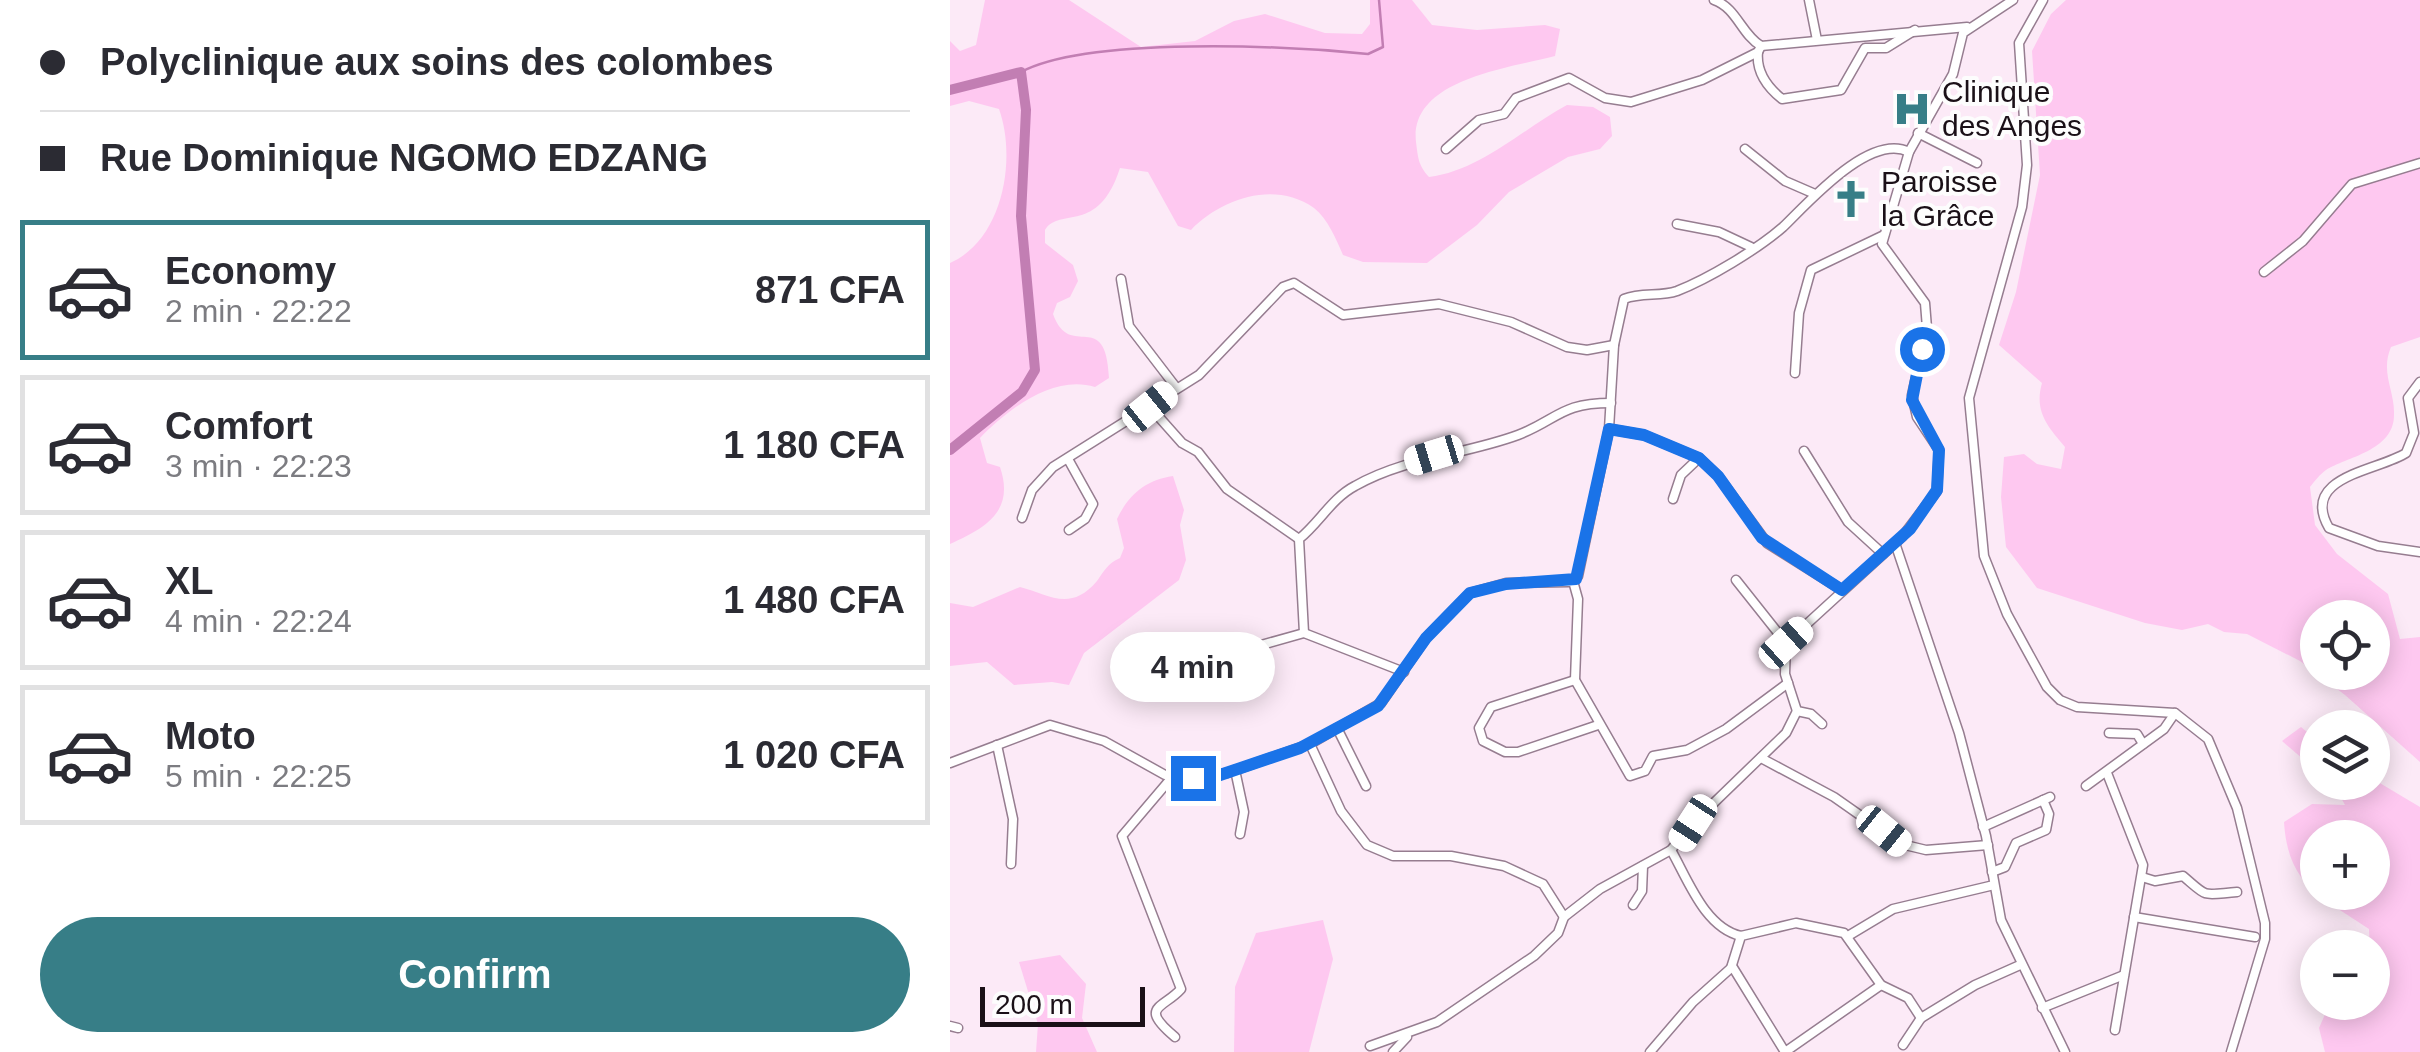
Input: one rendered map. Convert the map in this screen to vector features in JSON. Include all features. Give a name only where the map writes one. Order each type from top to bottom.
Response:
[{"type":"street","points":[[1714,0],[1724,4],[1759,49],[1761,73],[1782,99],[1841,90],[1865,48],[1897,44],[1914,30]]},
{"type":"street","points":[[1809,0],[1817,40]]},
{"type":"street","points":[[1446,149],[1480,120],[1504,114],[1516,98],[1568,78],[1605,98],[1630,102],[1702,80],[1759,49],[1817,40],[1868,39],[1914,30],[1967,28],[2013,0]]},
{"type":"street","points":[[2043,0],[2019,44],[2027,165],[2022,207],[1968,398],[1984,556],[2008,614],[2047,687],[2060,700],[2078,707],[2175,713],[2202,732],[2220,762],[2265,923],[2265,939],[2231,1052]]},
{"type":"street","points":[[1370,1046],[1437,1022],[1534,956],[1558,934],[1564,918],[1600,889],[1672,850],[1704,812],[1786,733],[1797,710],[1783,660],[1786,643],[1895,544],[1934,498],[1940,456],[1912,400],[1926,328],[1924,304],[1884,250],[1884,234],[1909,152],[1953,74],[1967,28]]},
{"type":"street","points":[[1918,133],[1977,163]]},
{"type":"street","points":[[950,763],[1033,730],[1055,726],[1104,741],[1173,776],[1203,777],[1236,770],[1310,744],[1381,703],[1435,626],[1470,593],[1506,584],[1573,581],[1578,576],[1609,429],[1614,346],[1624,300],[1676,292],[1778,231],[1814,194],[1862,159],[1896,148],[1909,152]]},
{"type":"street","points":[[1745,150],[1785,182],[1814,194]]},
{"type":"street","points":[[2264,272],[2303,241],[2352,184],[2420,164]]},
{"type":"street","points":[[1677,224],[1719,232],[1752,248]]},
{"type":"street","points":[[1795,373],[1799,313],[1812,270],[1884,234]]},
{"type":"street","points":[[1120,279],[1128,326],[1176,386]]},
{"type":"street","points":[[1022,518],[1032,490],[1053,467],[1199,375],[1283,287],[1294,283],[1343,315],[1439,304],[1511,322],[1567,347],[1587,350],[1614,346]]},
{"type":"street","points":[[2420,382],[2408,398],[2414,433],[2406,453],[2337,481],[2326,494],[2323,508],[2330,528],[2346,537],[2420,552]]},
{"type":"street","points":[[1299,539],[1353,486],[1434,455],[1519,434],[1562,409],[1581,403],[1611,403]]},
{"type":"street","points":[[1150,407],[1182,444],[1198,452],[1228,490],[1299,539]]},
{"type":"street","points":[[1609,429],[1644,435],[1699,458],[1718,476],[1762,538],[1842,590]]},
{"type":"street","points":[[1804,451],[1848,522],[1883,554]]},
{"type":"street","points":[[1672,499],[1681,475],[1699,458]]},
{"type":"street","points":[[1068,459],[1093,504],[1085,518],[1069,530]]},
{"type":"street","points":[[1284,528],[1296,534],[1308,532]]},
{"type":"street","points":[[1299,539],[1304,632]]},
{"type":"street","points":[[1895,544],[1952,710],[1984,827],[2001,920],[2065,1052]]},
{"type":"street","points":[[1736,580],[1786,643]]},
{"type":"street","points":[[1573,581],[1578,600],[1574,680],[1630,776],[1638,775],[1654,756],[1687,750],[1740,720],[1788,683]]},
{"type":"street","points":[[1145,659],[1247,648],[1304,632],[1404,672]]},
{"type":"street","points":[[1574,680],[1491,707],[1480,728],[1483,741],[1506,752],[1518,752],[1598,725]]},
{"type":"street","points":[[1797,710],[1811,714],[1822,724]]},
{"type":"street","points":[[2086,786],[2164,729],[2175,713]]},
{"type":"street","points":[[1336,728],[1366,786]]},
{"type":"street","points":[[2110,733],[2138,734],[2143,744]]},
{"type":"street","points":[[1310,744],[1341,811],[1367,845],[1393,856],[1450,856],[1504,866],[1543,884],[1564,918]]},
{"type":"street","points":[[997,745],[1013,819],[1011,864]]},
{"type":"street","points":[[1761,758],[1834,797],[1900,844],[1926,850],[1988,845]]},
{"type":"street","points":[[1236,770],[1244,812],[1240,834]]},
{"type":"street","points":[[2107,774],[2139,851],[2142,877],[2114,1030]]},
{"type":"street","points":[[1173,776],[1122,836],[1181,988],[1159,1002],[1155,1012],[1159,1024],[1174,1037]]},
{"type":"street","points":[[1984,827],[2046,798],[2046,830],[2016,843],[2004,867],[1992,872]]},
{"type":"street","points":[[1672,850],[1713,920],[1726,933],[1741,936],[1796,923],[1848,936],[1882,985],[1908,998],[1921,1018]]},
{"type":"street","points":[[1633,905],[1642,891],[1642,866]]},
{"type":"street","points":[[2142,877],[2155,881],[2183,876],[2194,890],[2205,895],[2237,892]]},
{"type":"street","points":[[1848,936],[1893,909],[1994,885]]},
{"type":"street","points":[[2134,916],[2255,937]]},
{"type":"street","points":[[1650,1052],[1692,1002],[1732,966],[1741,936]]},
{"type":"street","points":[[1732,966],[1785,1052],[1882,985]]},
{"type":"street","points":[[1903,1045],[1921,1018],[1975,985],[2020,966]]},
{"type":"street","points":[[2042,1008],[2124,975]]},
{"type":"street","points":[[1393,1052],[1410,1034]]},
{"type":"shaded area","points":[[985,0],[1069,0],[1141,47],[1195,41],[1234,21],[1265,14],[1325,33],[1362,34],[1370,24],[1370,0],[1412,0],[1432,25],[1477,30],[1545,25],[1560,29],[1555,56],[1466,80],[1428,104],[1418,121],[1416,142],[1423,169],[1429,177],[1466,166],[1567,105],[1593,107],[1610,117],[1612,136],[1600,149],[1568,157],[1509,192],[1477,225],[1427,263],[1363,262],[1343,255],[1314,208],[1282,195],[1265,194],[1233,202],[1191,230],[1178,226],[1148,172],[1120,168],[1101,203],[1080,216],[1052,223],[1045,230],[1045,243],[1073,265],[1078,281],[1070,297],[1057,303],[1053,314],[1068,334],[1101,344],[1109,378],[1095,387],[1079,384],[1048,390],[1018,406],[980,438],[987,463],[1000,467],[1004,495],[986,524],[950,544],[950,263],[968,252],[994,217],[1005,174],[1006,151],[999,109],[969,101],[950,106],[950,41],[960,51],[976,45]]},
{"type":"shaded area","points":[[2066,0],[2420,0],[2420,337],[2391,347],[2387,373],[2394,415],[2386,437],[2368,451],[2326,470],[2310,487],[2315,525],[2337,554],[2388,594],[2390,600],[2300,600],[2300,661],[2247,634],[2224,632],[2208,624],[2182,630],[2145,623],[2037,588],[2006,547],[2001,497],[2004,457],[2024,454],[2037,464],[2061,469],[2065,447],[2041,410],[2042,383],[1999,345],[2016,292],[2040,175],[2032,51],[2051,14]]},
{"type":"shaded area","points":[[1173,476],[1184,510],[1180,525],[1186,560],[1179,580],[1084,653],[1069,685],[1014,685],[987,662],[950,666],[950,603],[973,607],[1020,587],[1059,599],[1087,591],[1120,558],[1124,548],[1117,519],[1127,502],[1147,485]]},
{"type":"shaded area","points":[[2390,602],[2400,639],[2420,637],[2420,762],[2390,735],[2390,710],[2362,710],[2338,690],[2390,690]]},
{"type":"shaded area","points":[[2300,728],[2300,756],[2282,741]]},
{"type":"shaded area","points":[[2390,789],[2420,807],[2420,1052],[2325,1052],[2319,1028],[2323,1020],[2390,1020],[2390,930],[2369,930],[2340,910],[2390,910],[2390,820],[2300,820],[2300,876],[2287,844],[2284,822],[2312,804],[2345,805],[2342,800],[2390,800]]},
{"type":"shaded area","points":[[1323,920],[1333,959],[1309,1052],[1234,1052],[1235,987],[1256,933]]},
{"type":"shaded area","points":[[1060,955],[1086,984],[1082,1018],[1097,1052],[1036,1052],[1038,1024],[1019,962]]},
{"type":"waterway","points":[[1021,72],[1052,61],[1140,48],[1290,48],[1368,54],[1383,47],[1379,0]]},
{"type":"waterway","points":[[950,90],[1021,72],[1026,110],[1021,216],[1035,370],[1022,392],[950,450]]},
{"type":"place","name":"Clinique des Anges","points":[[1912,109]]},
{"type":"place","name":"Paroisse la Grâce","points":[[1851,199]]},
{"type":"route","points":[[1193,778],[1220,775],[1300,748],[1378,706],[1426,638],[1470,593],[1506,584],[1576,579],[1609,429],[1644,435],[1699,458],[1718,476],[1762,538],[1783,556],[1842,590],[1910,529],[1937,490],[1939,450],[1912,400],[1922,349]]}]
